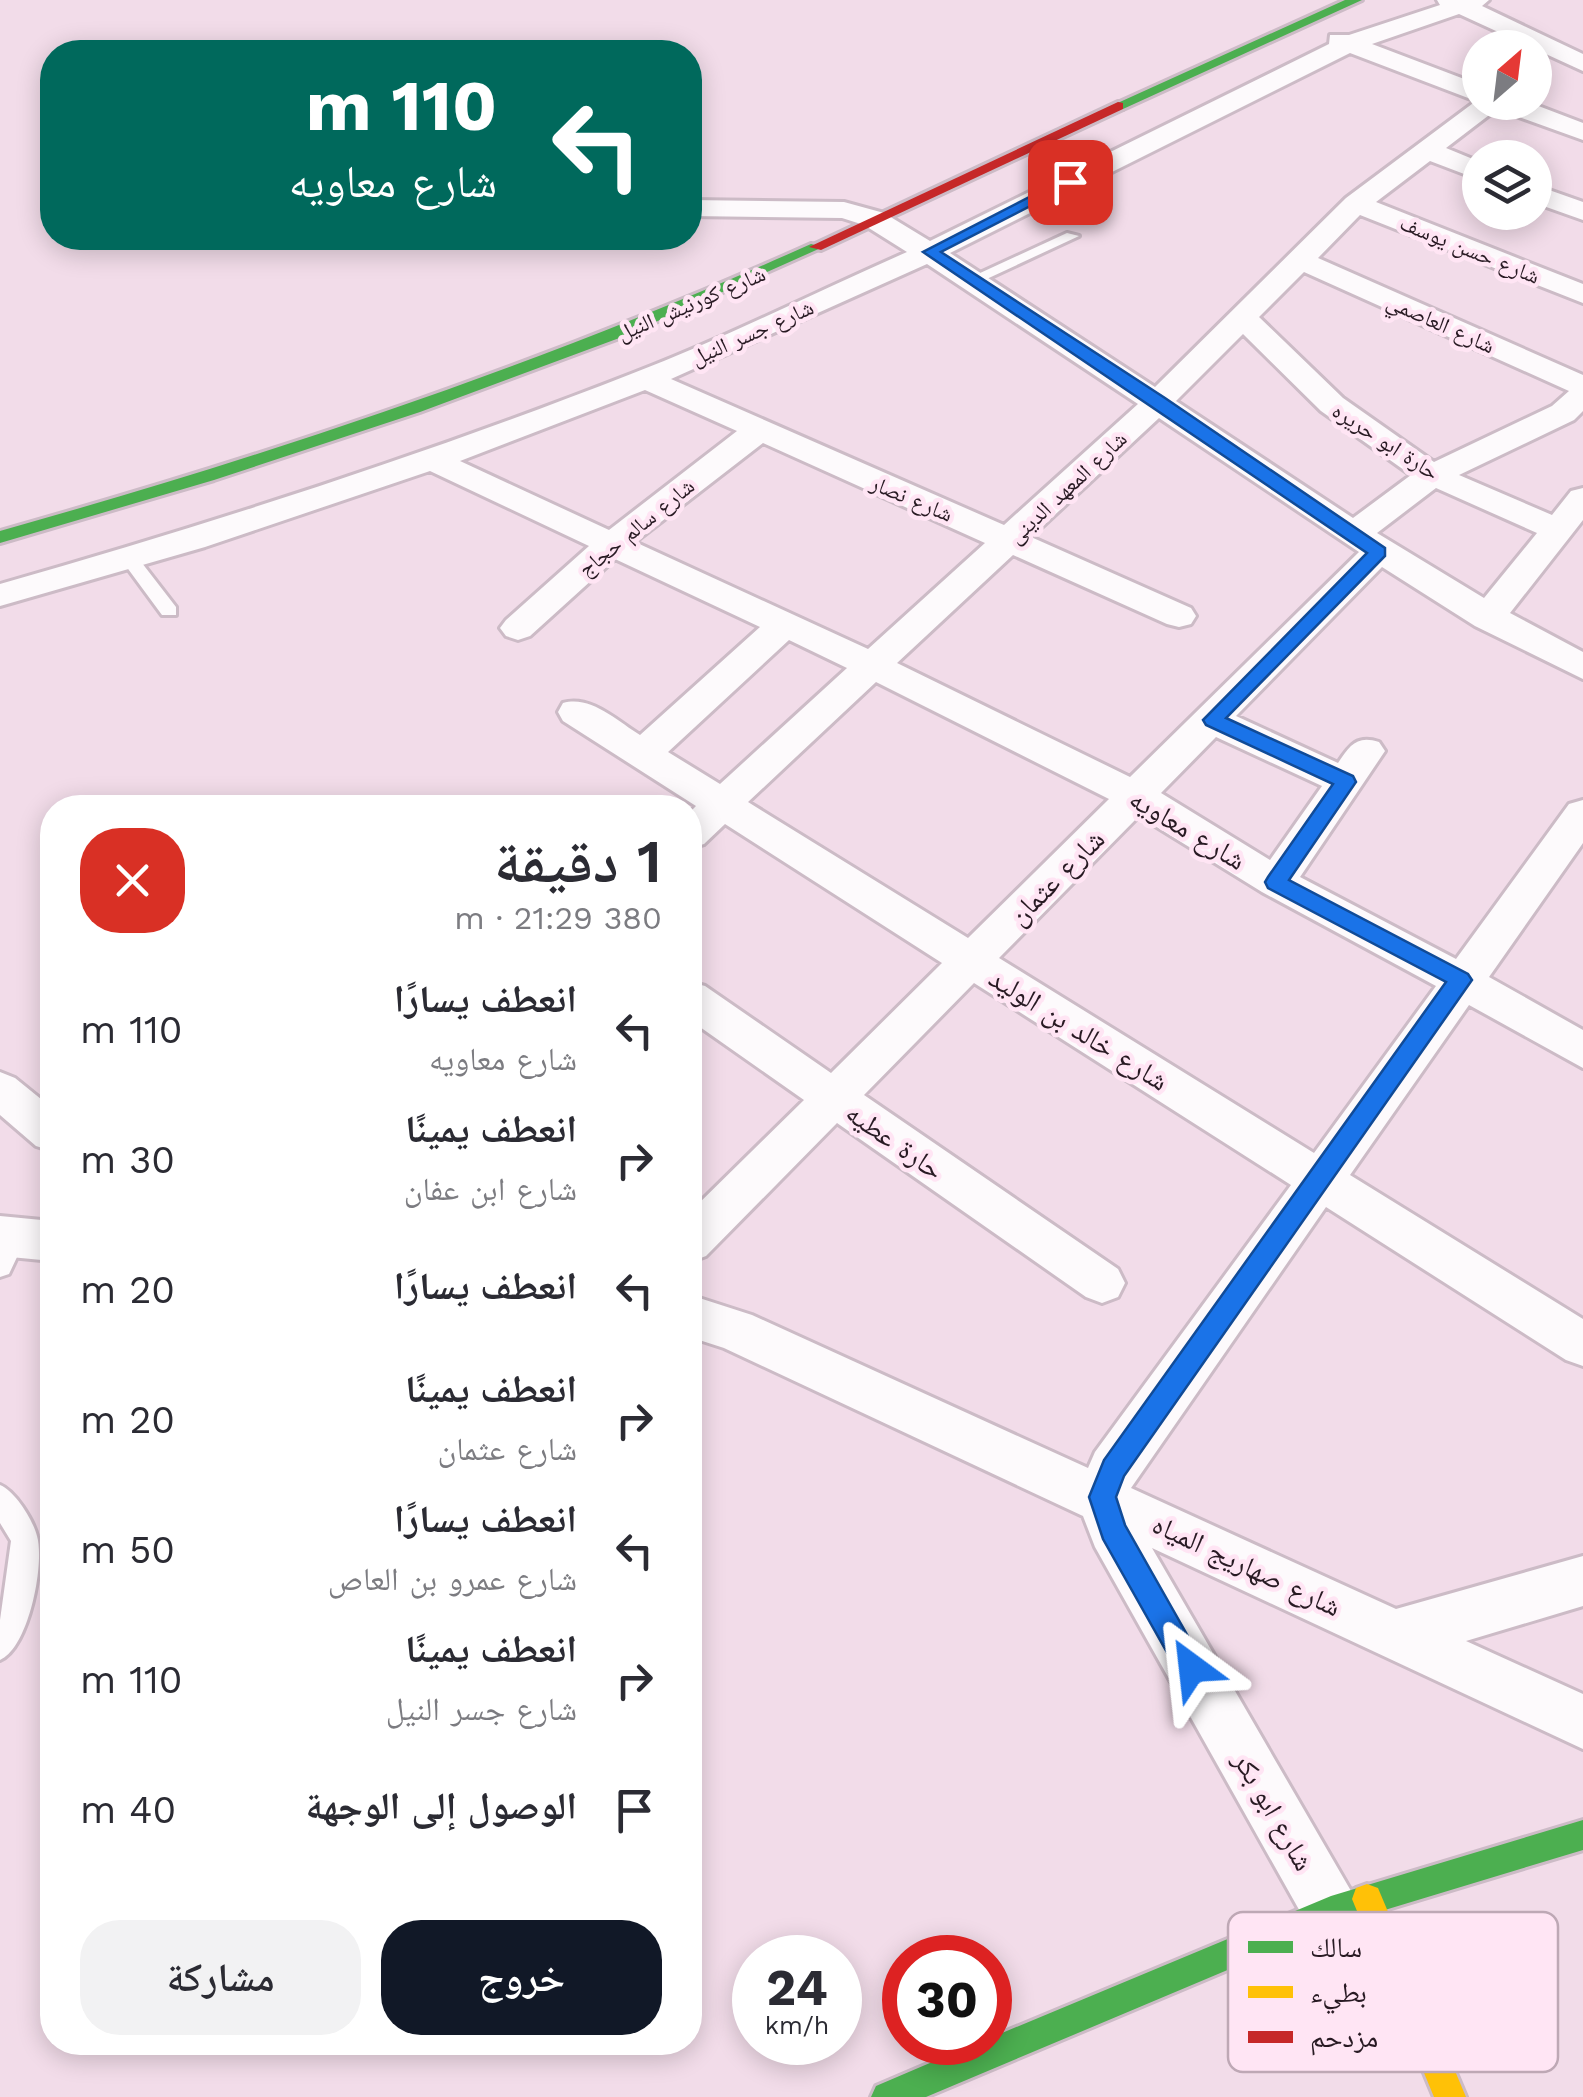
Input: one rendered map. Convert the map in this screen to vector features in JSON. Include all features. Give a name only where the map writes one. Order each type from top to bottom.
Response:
[{"type":"main road","name":"شارع كورنيش النيل","points":[[348,406],[512,353],[655,298],[1356,0]]},
{"type":"main road","name":"شارع كورنيش النيل","points":[[0,537],[448,400],[682,310],[859,214],[908,178]]},
{"type":"main road","points":[[1332,1912],[1583,1835]]},
{"type":"main road","points":[[1349,1905],[1353,1912]]},
{"type":"main road","points":[[887,2097],[1228,1955]]},
{"type":"main road","points":[[1437,2072],[1450,2096]]},
{"type":"street","points":[[1462,2],[1583,65]]},
{"type":"street","name":"شارع جسر النيل","points":[[0,594],[128,558],[432,460],[646,379],[930,252],[1348,44],[1462,2]]},
{"type":"street","points":[[1302,24],[1462,87]]},
{"type":"street","points":[[1552,78],[1583,65]]},
{"type":"street","name":"شارع المعهد الدينى","points":[[702,823],[1159,401],[1356,204],[1466,120]]},
{"type":"street","points":[[1551,120],[1583,132]]},
{"type":"street","points":[[1426,150],[1462,165]]},
{"type":"street","points":[[1552,200],[1583,212]]},
{"type":"street","name":"شارع حسن يوسف","points":[[1356,204],[1583,294]]},
{"type":"street","points":[[702,208],[859,214],[930,252],[1159,401],[1366,543],[1486,618],[1583,668]]},
{"type":"street","name":"شارع العاصمي","points":[[1298,259],[1583,386]]},
{"type":"street","name":"حارة ابو حريره","points":[[1244,317],[1322,399],[1434,474],[1554,529]]},
{"type":"street","name":"شارع نصار","points":[[646,379],[1179,616]]},
{"type":"street","name":"شارع عثمان","points":[[702,1230],[1212,720],[1366,543],[1434,474],[1563,413],[1583,395]]},
{"type":"street","name":"شارع سالم حجاج","points":[[518,628],[610,544],[758,432]]},
{"type":"street","name":"شارع معاويه","points":[[432,460],[871,665],[1136,796],[1276,882],[1583,1051]]},
{"type":"street","points":[[1486,618],[1554,529],[1583,498]]},
{"type":"street","points":[[645,752],[783,626]]},
{"type":"street","name":"شارع خالد بن الوليد","points":[[576,712],[726,802],[972,962],[1583,1345]]},
{"type":"street","points":[[1212,720],[1356,766],[1276,882]]},
{"type":"street","points":[[1102,1497],[1113,1469],[1460,980],[1583,814]]},
{"type":"street","name":"حارة عطيه","points":[[702,1006],[1102,1283]]},
{"type":"street","points":[[0,1090],[40,1124]]},
{"type":"street","name":"شارع صهاريج المياه","points":[[702,1320],[735,1330],[1102,1497],[1583,1722]]},
{"type":"street","name":"شارع ابو بكر","points":[[1102,1497],[1113,1530],[1349,1905]]},
{"type":"street","points":[[1395,1635],[1583,1581]]},
{"type":"lane","points":[[973,280],[1072,236]]},
{"type":"lane","points":[[128,558],[169,611]]},
{"type":"lane","points":[[0,1498],[25,1540],[18,1618],[0,1646]]},
{"type":"traffic: fast","points":[[1118,106],[1356,0]]},
{"type":"traffic: fast","points":[[0,537],[208,476],[414,409],[617,333],[816,247]]},
{"type":"traffic: fast","points":[[1329,1912],[1583,1835]]},
{"type":"traffic: fast","points":[[887,2097],[1228,1954]]},
{"type":"traffic: slow","points":[[1367,1899],[1372,1912]]},
{"type":"traffic: slow","points":[[1440,2072],[1450,2097]]},
{"type":"traffic: jam","points":[[816,247],[1118,106]]},
{"type":"route","points":[[1070,182],[930,252],[1159,401],[1378,552],[1212,720],[1346,782],[1276,882],[1460,980],[1113,1469],[1102,1497],[1113,1530],[1192,1668]]}]
